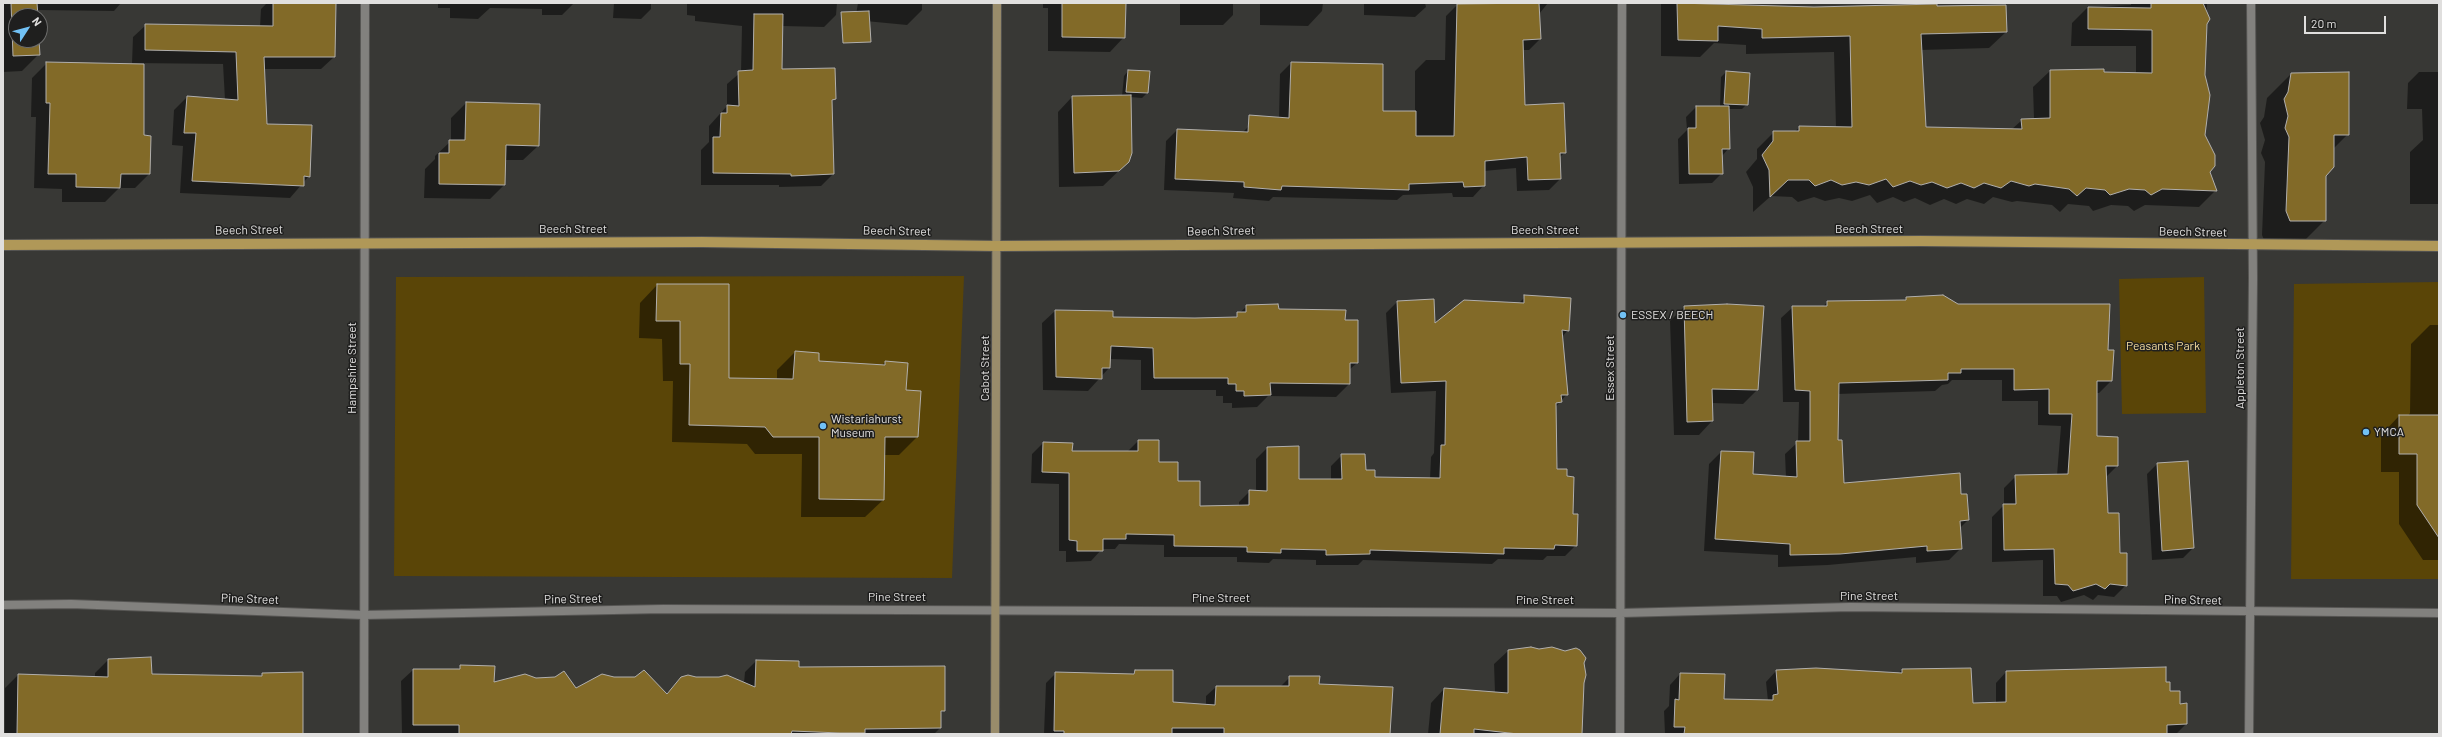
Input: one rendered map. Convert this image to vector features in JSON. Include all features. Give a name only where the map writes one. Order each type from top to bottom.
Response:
[{"type":"main road","name":"Cabot Street","points":[[995,734],[998,246],[997,3]]},
{"type":"main road","name":"Beech Street","points":[[3,245],[365,242],[702,242],[998,246],[1622,244],[1921,241],[2253,246],[2439,246]]},
{"type":"street","name":"Hampshire Street","points":[[364,734],[363,615],[366,3]]},
{"type":"street","name":"Essex Street","points":[[1620,734],[1622,613],[1622,3]]},
{"type":"street","name":"Appleton Street","points":[[2249,734],[2253,246],[2251,3]]},
{"type":"street","name":"Pine Street","points":[[3,605],[71,604],[363,615],[663,609],[995,609],[1622,613],[1850,607],[2250,613],[2439,613]]},
{"type":"green space","points":[[964,276],[952,578],[394,576],[396,277]]},
{"type":"green space","name":"Peasants Park","points":[[2204,277],[2206,413],[2122,414],[2119,279]]},
{"type":"green space","name":"YMCA","points":[[2439,282],[2439,579],[2291,579],[2294,284]]},
{"type":"building","points":[[11,3],[37,3],[37,8],[11,8]]},
{"type":"building","points":[[273,3],[336,3],[335,57],[264,57],[267,124],[312,125],[310,177],[304,176],[304,186],[192,181],[196,133],[184,133],[187,96],[238,100],[236,52],[145,50],[145,24],[273,26]]},
{"type":"building","points":[[1062,3],[1126,3],[1125,38],[1062,37]]},
{"type":"building","points":[[1539,3],[1541,39],[1523,40],[1525,105],[1564,103],[1566,153],[1560,153],[1561,179],[1528,180],[1527,157],[1485,161],[1485,186],[1464,187],[1463,182],[1409,184],[1409,190],[1282,186],[1281,190],[1244,187],[1244,182],[1175,179],[1177,129],[1248,132],[1249,115],[1289,118],[1291,62],[1383,64],[1383,111],[1416,111],[1416,136],[1454,136],[1457,4]]},
{"type":"building","points":[[1677,3],[1814,7],[1937,4],[1937,6],[2006,5],[2007,32],[1921,34],[1926,127],[2022,129],[2021,119],[2050,118],[2050,70],[2104,69],[2104,72],[2152,73],[2152,30],[2088,29],[2088,7],[2151,8],[2151,3],[2203,3],[2210,19],[2207,24],[2205,75],[2210,95],[2205,135],[2215,155],[2215,166],[2210,172],[2217,191],[2162,189],[2151,195],[2145,190],[2129,189],[2110,195],[2105,190],[2086,188],[2077,196],[2069,189],[2035,184],[2029,186],[2011,181],[2001,188],[1984,183],[1974,188],[1961,183],[1947,188],[1932,182],[1921,185],[1910,181],[1893,187],[1886,179],[1869,185],[1856,182],[1842,185],[1831,180],[1815,186],[1809,180],[1788,180],[1770,197],[1769,170],[1762,155],[1773,141],[1773,131],[1799,131],[1799,126],[1852,127],[1850,36],[1762,38],[1762,29],[1718,26],[1718,41],[1678,40]]},
{"type":"building","points":[[869,11],[871,42],[843,43],[841,12]]},
{"type":"building","points":[[754,14],[783,14],[782,69],[835,68],[836,99],[832,100],[834,174],[791,176],[791,174],[713,173],[713,137],[720,137],[721,113],[727,113],[727,105],[739,106],[738,71],[753,70]]},
{"type":"building","points":[[13,48],[40,48],[40,55],[13,56]]},
{"type":"building","points":[[46,62],[144,64],[144,135],[151,136],[150,174],[121,174],[120,188],[76,187],[76,174],[48,174],[50,103],[46,103]]},
{"type":"building","points":[[1128,70],[1150,71],[1148,93],[1126,92]]},
{"type":"building","points":[[1726,71],[1750,73],[1748,105],[1724,104]]},
{"type":"building","points":[[2349,72],[2349,135],[2334,135],[2334,167],[2326,176],[2326,221],[2290,221],[2286,211],[2289,137],[2285,128],[2288,116],[2284,99],[2288,92],[2291,73]]},
{"type":"building","points":[[1131,95],[1132,153],[1129,162],[1119,171],[1074,173],[1072,96]]},
{"type":"building","points":[[466,102],[540,104],[539,146],[506,145],[505,185],[439,184],[439,153],[449,153],[449,140],[465,140]]},
{"type":"building","points":[[1696,106],[1729,106],[1730,149],[1722,149],[1723,174],[1689,174],[1688,128],[1696,128]]},
{"type":"building","name":"Wistariahurst Museum","points":[[657,284],[729,284],[729,378],[793,379],[795,351],[819,353],[819,361],[885,365],[885,361],[908,363],[906,390],[921,391],[918,437],[885,437],[884,500],[819,499],[819,437],[773,437],[765,427],[689,425],[690,364],[680,364],[680,321],[656,321]]},
{"type":"building","points":[[1524,295],[1571,298],[1569,331],[1562,330],[1568,395],[1561,395],[1562,402],[1556,403],[1557,469],[1567,469],[1567,476],[1574,477],[1573,514],[1578,514],[1577,546],[1555,545],[1554,549],[1504,548],[1504,554],[1370,550],[1370,554],[1326,555],[1326,550],[1281,549],[1281,553],[1247,552],[1247,547],[1174,546],[1174,535],[1126,534],[1126,539],[1103,539],[1103,551],[1077,551],[1077,541],[1069,540],[1069,473],[1042,472],[1043,442],[1073,443],[1072,451],[1138,451],[1138,440],[1159,440],[1159,462],[1178,462],[1178,481],[1200,481],[1200,506],[1249,505],[1249,490],[1267,491],[1267,447],[1299,446],[1299,479],[1342,479],[1341,454],[1365,454],[1366,470],[1375,470],[1375,477],[1440,478],[1441,445],[1445,445],[1446,381],[1401,383],[1397,301],[1434,299],[1435,323],[1464,300],[1524,303]]},
{"type":"building","points":[[1943,295],[1958,304],[2110,304],[2108,350],[2114,350],[2112,381],[2097,381],[2097,436],[2118,437],[2118,466],[2106,466],[2108,513],[2119,513],[2120,553],[2127,553],[2127,586],[2110,584],[2105,589],[2096,584],[2073,591],[2068,585],[2055,584],[2054,549],[2004,550],[2003,504],[2016,504],[2015,475],[2068,474],[2072,414],[2049,414],[2049,389],[2014,390],[2014,369],[1961,369],[1961,373],[1948,373],[1948,380],[1839,383],[1838,440],[1842,440],[1844,483],[1960,473],[1961,494],[1967,494],[1969,520],[1960,521],[1962,549],[1927,551],[1927,546],[1840,554],[1790,555],[1790,544],[1715,539],[1721,451],[1754,452],[1753,474],[1797,477],[1796,441],[1810,441],[1810,391],[1795,390],[1792,306],[1827,306],[1827,301],[1906,300],[1906,297]]},
{"type":"building","points":[[1278,304],[1279,309],[1346,310],[1345,320],[1358,320],[1358,363],[1350,363],[1350,384],[1270,383],[1271,395],[1244,396],[1244,391],[1236,391],[1236,384],[1228,384],[1228,378],[1154,378],[1153,348],[1111,346],[1110,368],[1102,368],[1102,379],[1056,377],[1055,310],[1113,311],[1113,317],[1237,317],[1237,312],[1246,312],[1246,305]]},
{"type":"building","points":[[1727,304],[1764,306],[1758,390],[1712,389],[1713,421],[1687,422],[1684,306]]},
{"type":"building","points":[[2399,415],[2439,415],[2439,538],[2417,505],[2417,454],[2399,454]]},
{"type":"building","points":[[2188,461],[2194,548],[2162,551],[2157,463]]},
{"type":"building","points":[[1531,647],[1539,649],[1552,647],[1565,651],[1576,648],[1580,650],[1586,658],[1584,663],[1586,675],[1584,683],[1582,734],[1518,734],[1474,729],[1474,734],[1440,734],[1444,688],[1508,693],[1508,650]]},
{"type":"building","points":[[151,657],[152,674],[262,676],[262,673],[303,672],[303,734],[17,734],[18,674],[108,677],[108,659]]},
{"type":"building","points":[[756,660],[799,661],[799,667],[945,666],[945,711],[941,711],[941,728],[865,729],[865,733],[792,731],[791,734],[459,734],[459,725],[413,725],[413,669],[460,669],[460,665],[495,666],[494,682],[525,674],[536,678],[555,677],[564,671],[576,688],[602,674],[614,677],[635,677],[644,670],[667,694],[681,677],[688,675],[696,677],[719,677],[727,675],[755,687]]},
{"type":"building","points":[[2166,667],[2166,682],[2170,682],[2170,691],[2180,691],[2180,704],[2187,703],[2187,724],[2167,725],[2167,734],[1684,734],[1685,727],[1674,727],[1675,699],[1679,700],[1680,673],[1725,674],[1724,699],[1773,700],[1773,695],[1778,694],[1776,670],[1816,668],[1902,673],[1902,669],[1971,668],[1973,703],[2006,702],[2006,671]]},
{"type":"building","points":[[1135,670],[1173,670],[1173,702],[1215,705],[1216,686],[1289,686],[1289,676],[1320,676],[1319,684],[1393,687],[1390,734],[1224,734],[1224,728],[1172,728],[1172,734],[1064,734],[1064,731],[1054,731],[1055,672],[1134,674]]},
{"type":"place","name":"ESSEX / BEECH","points":[[1623,315]]},
{"type":"place","name":"Wistariahurst Museum","points":[[823,426]]},
{"type":"place","name":"YMCA","points":[[2366,432]]}]
